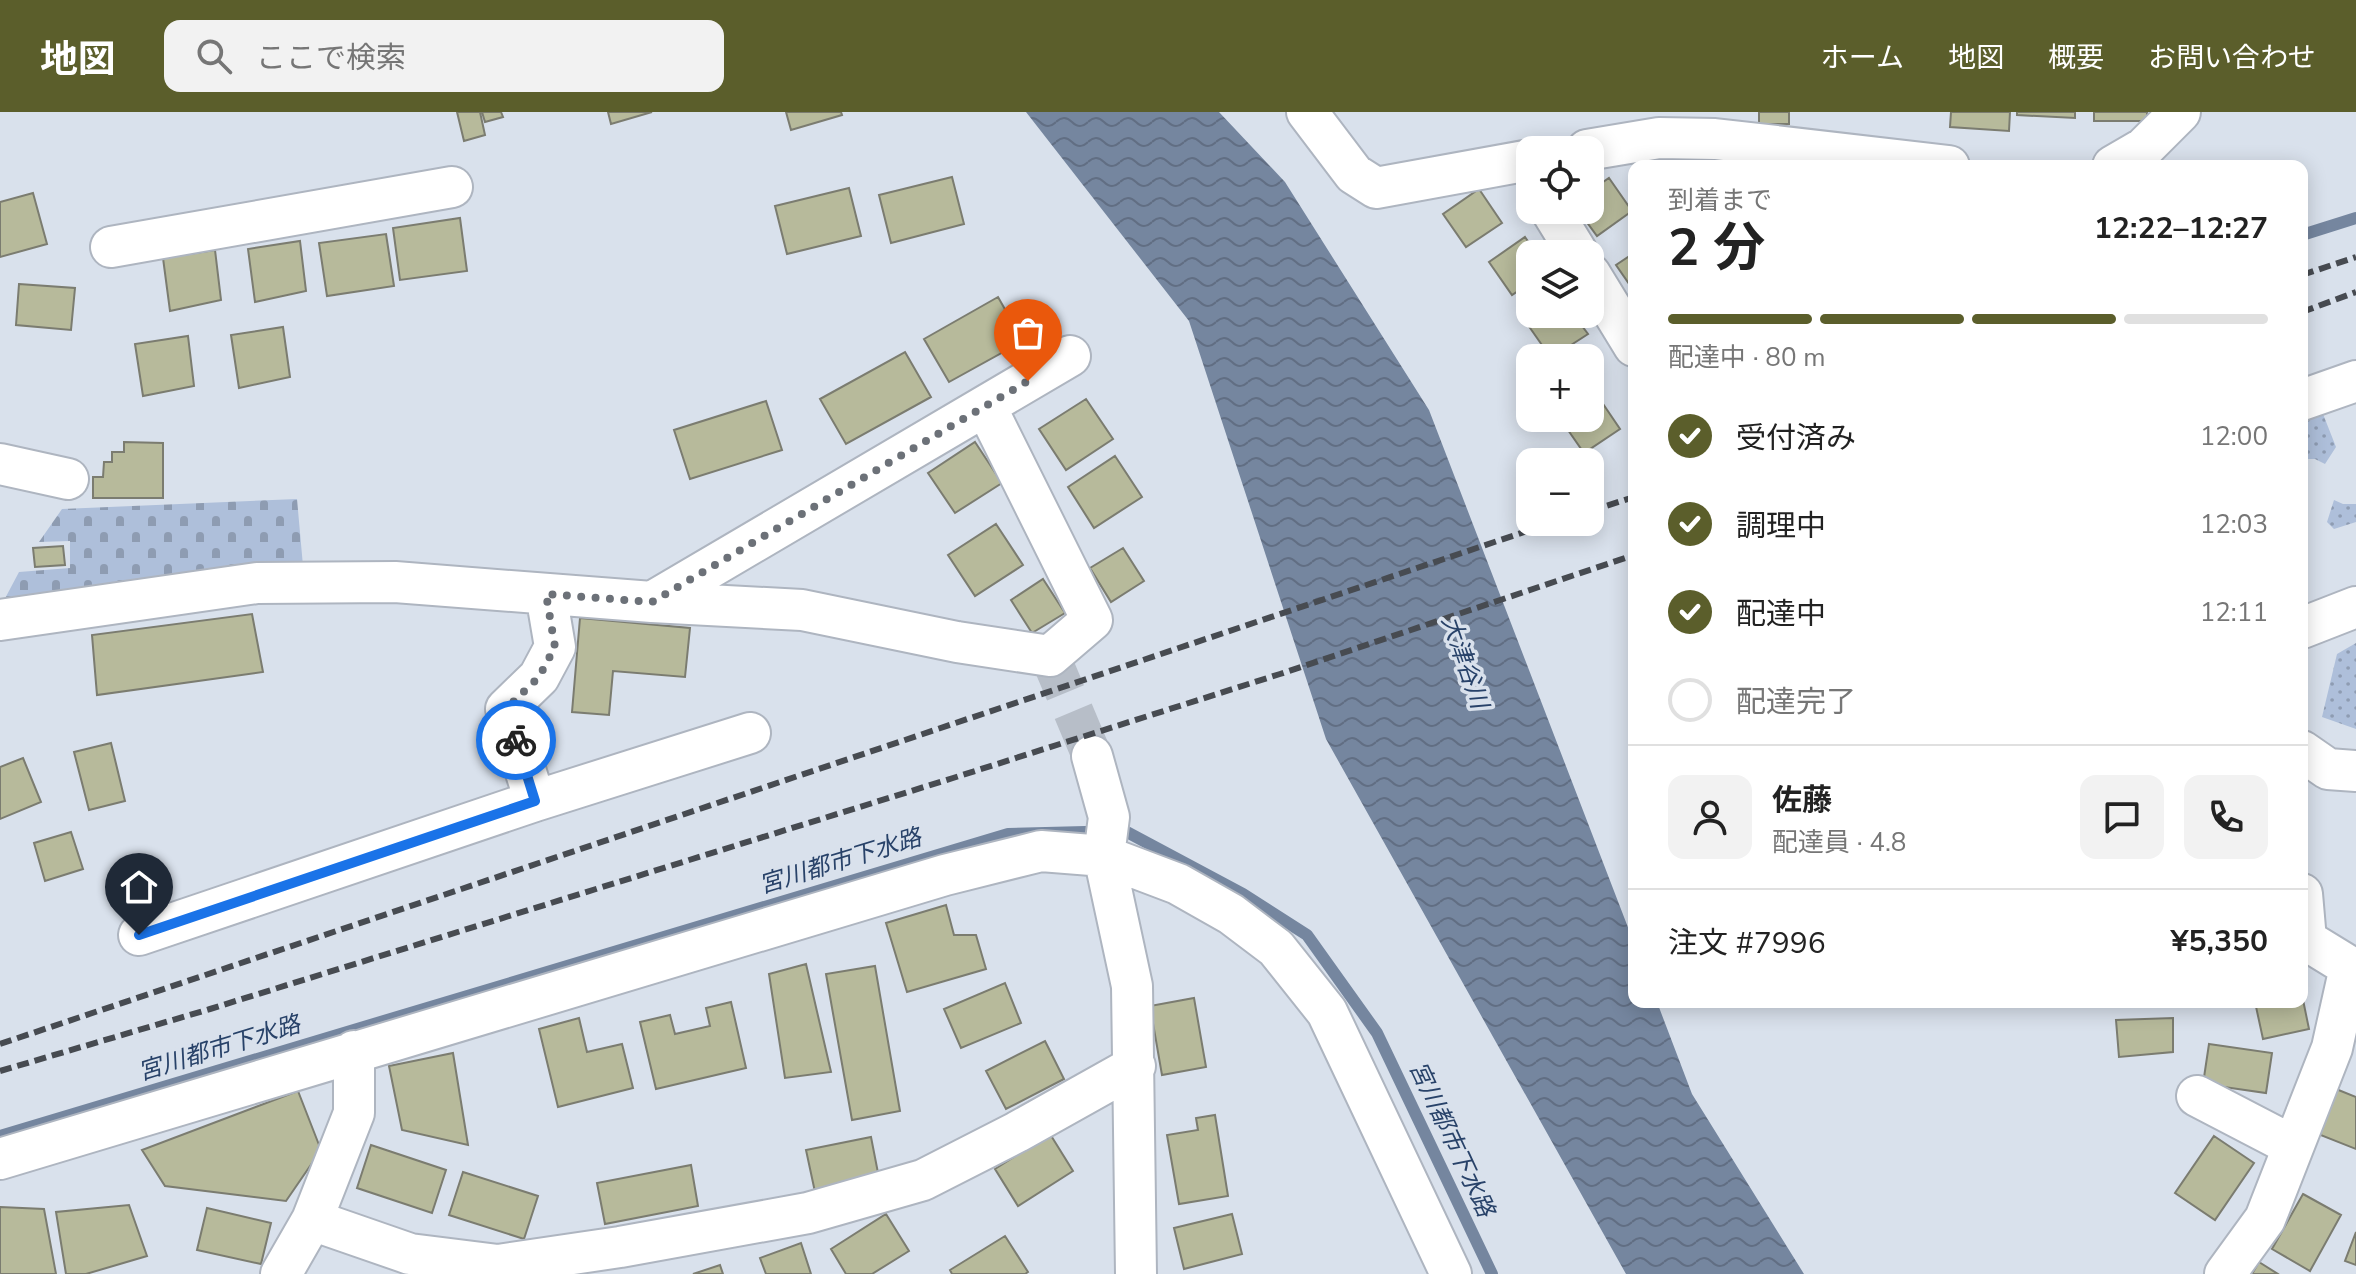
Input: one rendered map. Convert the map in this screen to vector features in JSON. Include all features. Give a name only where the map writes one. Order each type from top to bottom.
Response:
[{"type":"street","points":[[1307,112],[1354,174],[1376,188],[1516,168]]},
{"type":"street","points":[[2123,160],[2144,148],[2180,112]]},
{"type":"street","points":[[1604,152],[1633,155],[1659,138],[1708,125],[1914,160]]},
{"type":"street","points":[[111,247],[452,187]]},
{"type":"street","points":[[1604,297],[1628,336]]},
{"type":"street","points":[[652,602],[1070,356]]},
{"type":"street","points":[[2308,398],[2356,381]]},
{"type":"street","points":[[0,620],[257,583],[395,582],[802,610],[957,642],[1050,656],[1092,620],[986,407]]},
{"type":"street","points":[[0,464],[68,479]]},
{"type":"street","points":[[535,801],[506,709],[539,677],[555,647],[546,594]]},
{"type":"street","points":[[2308,626],[2356,607]]},
{"type":"street","points":[[139,935],[535,801],[750,733]]},
{"type":"street","points":[[2308,755],[2328,769],[2356,771]]},
{"type":"street","points":[[1092,756],[1109,817],[1104,856],[1132,986],[1135,1066],[1129,1270]]},
{"type":"street","points":[[0,1159],[945,875],[1041,851],[1104,856],[1178,884],[1231,914],[1276,948],[1327,1012],[1451,1274]]},
{"type":"street","points":[[2225,1274],[2265,1219],[2293,1146],[2344,1050],[2348,958],[2308,941]]},
{"type":"street","points":[[281,1274],[312,1220],[354,1113],[354,1051]]},
{"type":"street","points":[[312,1220],[410,1254],[498,1265],[620,1247],[808,1213],[923,1180],[1135,1066]]},
{"type":"street","points":[[2197,1096],[2293,1146]]},
{"type":"green space","points":[[2323,414],[2336,447],[2325,464],[2308,459],[2308,419]]},
{"type":"green space","points":[[297,499],[303,566],[1,606],[19,572],[70,568],[70,541],[39,542],[62,509]]},
{"type":"green space","points":[[2334,500],[2356,504],[2356,522],[2334,529],[2327,522]]},
{"type":"green space","points":[[2356,643],[2356,729],[2322,717],[2337,654]]},
{"type":"water","name":"大津谷川","points":[[1026,112],[1219,112],[1285,182],[1429,410],[1628,927],[1628,1008],[1659,1008],[1692,1094],[1804,1274],[1626,1274],[1326,739],[1189,321]]},
{"type":"building","points":[[457,112],[480,112],[485,135],[464,141]]},
{"type":"building","points":[[482,112],[501,112],[503,117],[485,122]]},
{"type":"building","points":[[608,112],[652,112],[611,124]]},
{"type":"building","points":[[786,112],[841,112],[842,115],[791,130]]},
{"type":"building","points":[[1759,112],[1789,112],[1789,124],[1759,124]]},
{"type":"building","points":[[1951,112],[2010,112],[2009,131],[1950,127]]},
{"type":"building","points":[[2017,112],[2075,112],[2075,118],[2017,115]]},
{"type":"building","points":[[2094,112],[2147,112],[2147,121],[2094,121]]},
{"type":"building","points":[[952,177],[964,224],[891,243],[879,195]]},
{"type":"building","points":[[1609,178],[1628,205],[1628,214],[1597,236],[1588,224],[1604,224],[1604,181]]},
{"type":"building","points":[[849,188],[861,236],[787,254],[775,206]]},
{"type":"building","points":[[1479,189],[1502,223],[1466,247],[1443,214]]},
{"type":"building","points":[[33,193],[47,244],[0,257],[0,202]]},
{"type":"building","points":[[460,218],[467,271],[400,280],[393,228]]},
{"type":"building","points":[[386,234],[394,286],[327,296],[319,243]]},
{"type":"building","points":[[300,241],[306,291],[255,302],[248,249]]},
{"type":"building","points":[[1516,243],[1516,292],[1512,295],[1489,262]]},
{"type":"building","points":[[215,250],[221,300],[170,311],[163,258]]},
{"type":"building","points":[[1628,257],[1628,282],[1616,265]]},
{"type":"building","points":[[19,284],[75,288],[71,330],[16,325]]},
{"type":"building","points":[[998,297],[1023,341],[949,382],[924,339]]},
{"type":"building","points":[[283,327],[290,377],[239,388],[231,335]]},
{"type":"building","points":[[1530,328],[1584,328],[1588,334],[1573,344],[1541,344]]},
{"type":"building","points":[[188,336],[194,386],[143,396],[135,344]]},
{"type":"building","points":[[905,352],[931,397],[846,444],[820,399]]},
{"type":"building","points":[[1086,399],[1113,439],[1066,470],[1039,429]]},
{"type":"building","points":[[766,401],[782,450],[690,479],[674,430]]},
{"type":"building","points":[[1604,405],[1620,429],[1592,448],[1581,448],[1569,432],[1604,432]]},
{"type":"building","points":[[124,442],[163,443],[163,498],[93,498],[93,477],[103,477],[104,462],[112,462],[112,452],[124,452]]},
{"type":"building","points":[[975,442],[1002,483],[955,513],[928,473]]},
{"type":"building","points":[[1115,456],[1142,497],[1094,528],[1068,487]]},
{"type":"building","points":[[996,524],[1023,565],[975,596],[948,555]]},
{"type":"building","points":[[63,546],[65,565],[35,567],[33,548]]},
{"type":"building","points":[[1123,548],[1144,581],[1111,602],[1090,568]]},
{"type":"building","points":[[1043,579],[1065,613],[1032,633],[1011,600]]},
{"type":"building","points":[[252,614],[263,672],[97,695],[92,635]]},
{"type":"building","points":[[580,618],[690,628],[685,677],[613,671],[609,715],[572,712]]},
{"type":"building","points":[[111,743],[125,801],[89,810],[74,752]]},
{"type":"building","points":[[23,758],[41,802],[0,819],[0,767]]},
{"type":"building","points":[[71,832],[83,869],[45,881],[34,843]]},
{"type":"building","points":[[946,905],[954,935],[976,935],[986,969],[907,992],[886,923]]},
{"type":"building","points":[[806,964],[831,1072],[785,1078],[769,974]]},
{"type":"building","points":[[875,966],[900,1111],[852,1120],[826,974]]},
{"type":"building","points":[[1005,983],[1021,1023],[961,1048],[944,1009]]},
{"type":"building","points":[[1194,998],[1206,1067],[1162,1075],[1150,1006]]},
{"type":"building","points":[[731,1002],[746,1068],[656,1089],[640,1022],[670,1015],[675,1034],[710,1026],[706,1008]]},
{"type":"building","points":[[2256,1008],[2305,1008],[2309,1029],[2263,1039]]},
{"type":"building","points":[[579,1018],[587,1052],[622,1044],[633,1088],[558,1107],[539,1029]]},
{"type":"building","points":[[2173,1018],[2173,1052],[2119,1057],[2116,1020]]},
{"type":"building","points":[[1045,1041],[1064,1079],[1006,1109],[986,1071]]},
{"type":"building","points":[[2209,1044],[2272,1053],[2266,1093],[2203,1084]]},
{"type":"building","points":[[453,1053],[468,1145],[402,1130],[389,1066]]},
{"type":"building","points":[[2336,1089],[2356,1097],[2356,1149],[2318,1134]]},
{"type":"building","points":[[298,1091],[321,1150],[286,1201],[165,1186],[142,1150]]},
{"type":"building","points":[[1215,1115],[1228,1196],[1179,1204],[1167,1135],[1198,1130],[1196,1118]]},
{"type":"building","points":[[1050,1134],[1073,1171],[1018,1206],[995,1169]]},
{"type":"building","points":[[2214,1136],[2254,1163],[2215,1220],[2175,1193]]},
{"type":"building","points":[[871,1137],[879,1178],[815,1192],[806,1150]]},
{"type":"building","points":[[371,1145],[446,1170],[432,1213],[357,1188]]},
{"type":"building","points":[[691,1165],[698,1206],[605,1224],[597,1183]]},
{"type":"building","points":[[463,1172],[538,1196],[524,1239],[449,1215]]},
{"type":"building","points":[[2303,1194],[2341,1215],[2310,1271],[2272,1249]]},
{"type":"building","points":[[129,1205],[147,1256],[86,1274],[66,1274],[56,1212]]},
{"type":"building","points":[[0,1207],[44,1209],[56,1274],[0,1274]]},
{"type":"building","points":[[207,1208],[271,1223],[261,1264],[197,1250]]},
{"type":"building","points":[[886,1214],[909,1251],[872,1274],[846,1274],[831,1249]]},
{"type":"building","points":[[1232,1214],[1242,1254],[1184,1269],[1174,1228]]},
{"type":"building","points":[[2356,1232],[2356,1265],[2345,1261]]},
{"type":"building","points":[[1005,1236],[1028,1272],[952,1274],[950,1270]]},
{"type":"building","points":[[801,1243],[811,1274],[766,1274],[760,1258]]},
{"type":"building","points":[[2259,1262],[2278,1274],[2252,1274]]},
{"type":"building","points":[[720,1265],[723,1274],[693,1274]]},
{"type":"waterway","points":[[2308,233],[2356,218]]},
{"type":"waterway","name":"宮川都市下水路","points":[[0,1136],[1008,834],[1125,831],[1243,894],[1307,935],[1377,1033],[1492,1274]]},
{"type":"tunnel","points":[[1050,656],[1092,756]]},
{"type":"railway","points":[[2308,273],[2356,257]]},
{"type":"railway","points":[[2308,310],[2356,292]]},
{"type":"railway","points":[[1604,507],[1628,499]]},
{"type":"railway","points":[[0,1044],[1516,535]]},
{"type":"railway","points":[[0,1071],[210,1009],[953,778],[1280,674],[1628,557]]},
{"type":"way so far","points":[[516,740],[506,709],[539,677],[555,647],[546,594],[652,602],[1028,381]]},
{"type":"route","points":[[139,935],[535,801],[516,740]]}]
